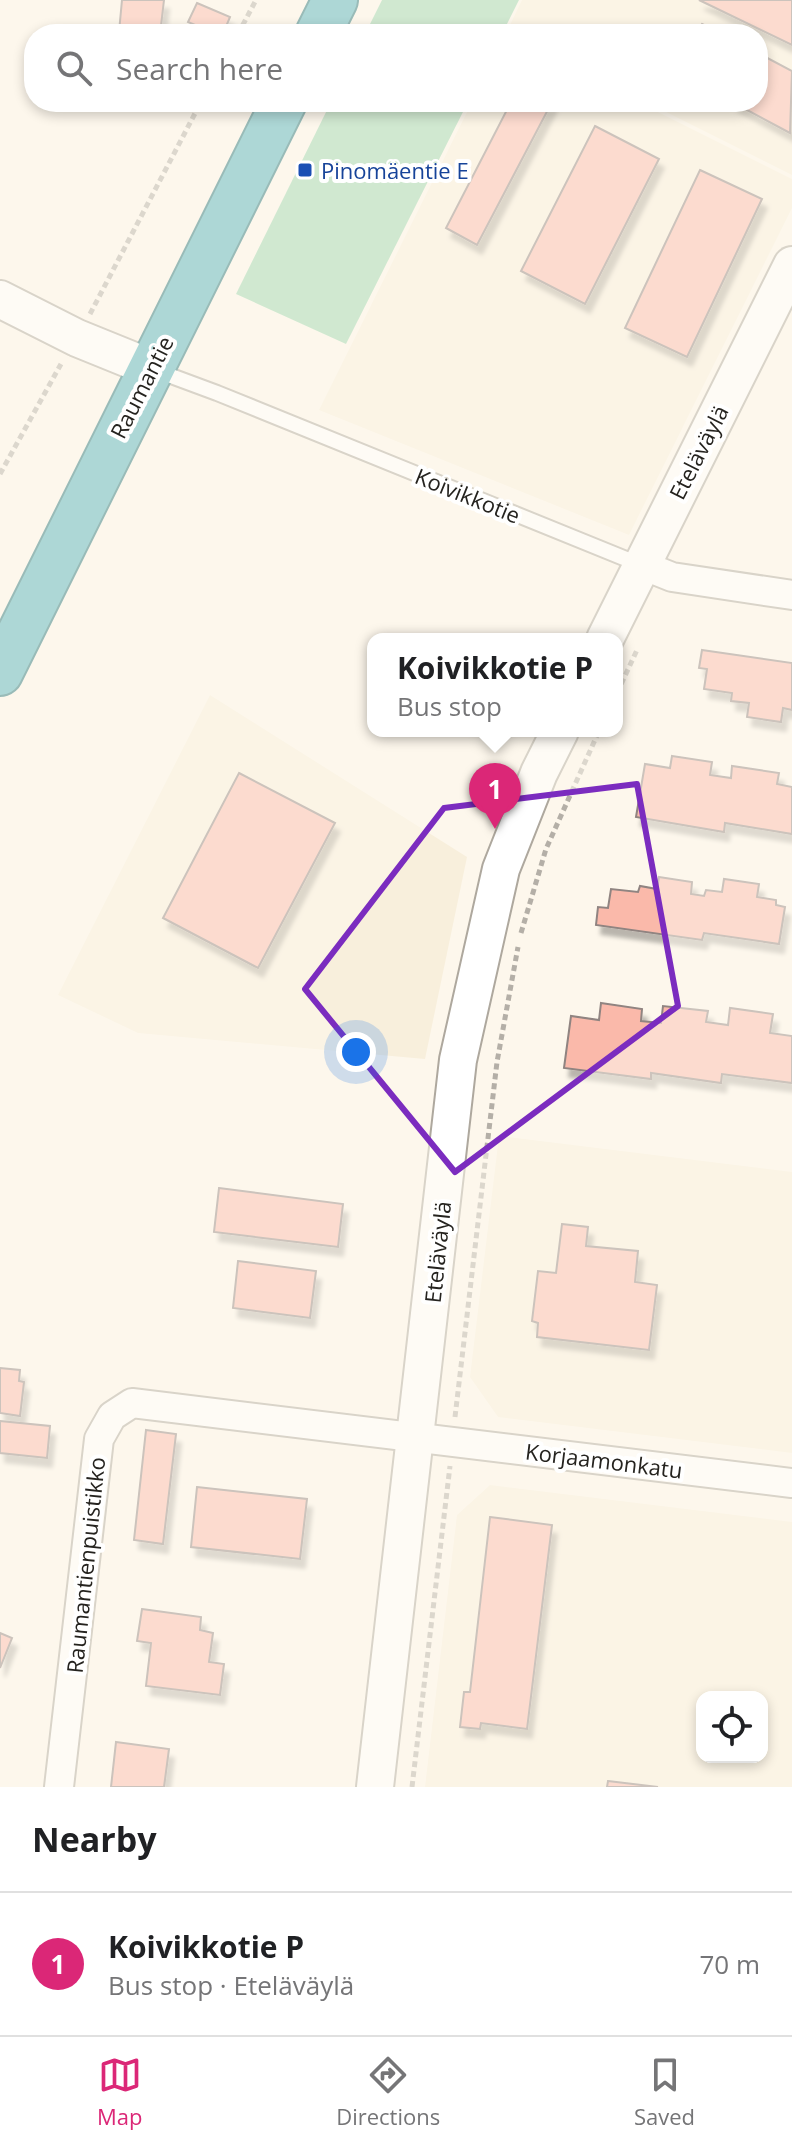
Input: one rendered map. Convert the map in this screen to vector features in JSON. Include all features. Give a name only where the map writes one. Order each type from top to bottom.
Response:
[{"type":"highway","points":[[323,24],[335,0]]},
{"type":"highway","name":"Raumantie","points":[[0,673],[279,112]]},
{"type":"street","name":"Eteläväylä","points":[[608,633],[792,265]]},
{"type":"street","points":[[0,299],[77,338],[151,368]]},
{"type":"street","name":"Koivikkotie","points":[[642,565],[672,577],[792,595]]},
{"type":"street","name":"Eteläväylä","points":[[375,1787],[458,1060],[501,869],[539,773],[557,737]]},
{"type":"street","name":"Raumantienpuistikko","points":[[59,1787],[99,1439],[112,1416],[132,1403],[416,1438]]},
{"type":"street","name":"Korjaamonkatu","points":[[416,1438],[792,1483]]},
{"type":"lane","name":"Koivikkotie","points":[[151,368],[642,565]]},
{"type":"path","points":[[243,24],[256,0]]},
{"type":"path","points":[[0,474],[77,338],[196,112]]},
{"type":"path","points":[[412,1787],[497,1062],[520,936],[546,849],[596,737]]},
{"type":"highlighted area","points":[[637,784],[678,1006],[455,1172],[305,989],[444,808]]},
{"type":"shaded area","points":[[522,0],[792,0],[792,175],[666,112],[768,112],[768,24],[510,24]]},
{"type":"shaded area","points":[[467,112],[658,112],[792,179],[792,208],[629,535],[319,410]]},
{"type":"shaded area","points":[[210,695],[467,857],[425,1059],[138,1033],[58,995]]},
{"type":"shaded area","points":[[499,1136],[792,1172],[792,1453],[498,1417],[470,1377]]},
{"type":"shaded area","points":[[490,1485],[792,1522],[792,1787],[425,1787],[457,1515]]},
{"type":"green space","points":[[382,0],[519,0],[507,24],[370,24]]},
{"type":"green space","points":[[326,112],[463,112],[346,344],[236,294]]},
{"type":"building","points":[[122,0],[164,0],[161,24],[120,24]]},
{"type":"building","points":[[699,0],[792,0],[792,45],[768,33],[768,24],[749,24]]},
{"type":"building","points":[[197,3],[230,17],[227,24],[188,22]]},
{"type":"building","points":[[768,58],[792,71],[790,133],[751,112],[768,112]]},
{"type":"building","points":[[506,112],[547,112],[477,245],[446,228]]},
{"type":"building","points":[[595,126],[659,159],[585,304],[521,271]]},
{"type":"building","points":[[700,170],[762,199],[687,357],[625,328]]},
{"type":"building","points":[[702,650],[792,663],[792,710],[783,708],[781,722],[747,717],[749,703],[731,701],[732,693],[704,689],[707,669],[699,668]]},
{"type":"building","points":[[672,756],[712,762],[710,775],[731,778],[732,766],[779,773],[777,784],[792,787],[792,834],[725,823],[724,832],[636,817],[645,764],[670,768]]},
{"type":"building","points":[[239,773],[335,823],[258,968],[163,918]]},
{"type":"building","points":[[659,877],[692,882],[691,894],[704,896],[706,890],[722,892],[724,879],[759,884],[757,897],[776,900],[776,905],[785,907],[779,944],[704,933],[702,940],[596,925],[598,907],[608,908],[611,889],[638,892],[640,886],[657,889]]},
{"type":"building","points":[[601,1003],[642,1009],[641,1021],[661,1023],[663,1006],[708,1011],[706,1022],[728,1025],[730,1008],[773,1014],[770,1033],[792,1036],[792,1083],[722,1074],[721,1083],[651,1073],[651,1079],[564,1068],[571,1016],[599,1020]]},
{"type":"building","points":[[219,1188],[343,1204],[338,1247],[214,1232]]},
{"type":"building","points":[[562,1224],[588,1227],[586,1246],[638,1251],[635,1282],[657,1285],[649,1350],[537,1337],[538,1323],[532,1321],[538,1271],[556,1273]]},
{"type":"building","points":[[238,1261],[316,1271],[310,1318],[233,1308]]},
{"type":"building","points":[[0,1368],[20,1370],[19,1381],[24,1382],[20,1416],[0,1413]]},
{"type":"building","points":[[0,1421],[50,1426],[47,1458],[0,1453]]},
{"type":"building","points":[[146,1430],[176,1434],[163,1544],[134,1540]]},
{"type":"building","points":[[197,1487],[307,1499],[300,1559],[191,1547]]},
{"type":"building","points":[[490,1517],[552,1525],[527,1729],[481,1723],[480,1729],[460,1727],[464,1692],[470,1692]]},
{"type":"building","points":[[142,1609],[201,1617],[200,1630],[213,1633],[209,1662],[224,1664],[220,1695],[146,1686],[151,1643],[137,1641]]},
{"type":"building","points":[[0,1633],[12,1638],[0,1668]]},
{"type":"building","points":[[116,1742],[169,1749],[164,1787],[111,1787]]},
{"type":"building","points":[[608,1781],[658,1787],[607,1787]]},
{"type":"place","name":"Pinomäentie E","points":[[305,170]]},
{"type":"place","name":"Koivikkotie P","points":[[495,829]]}]
